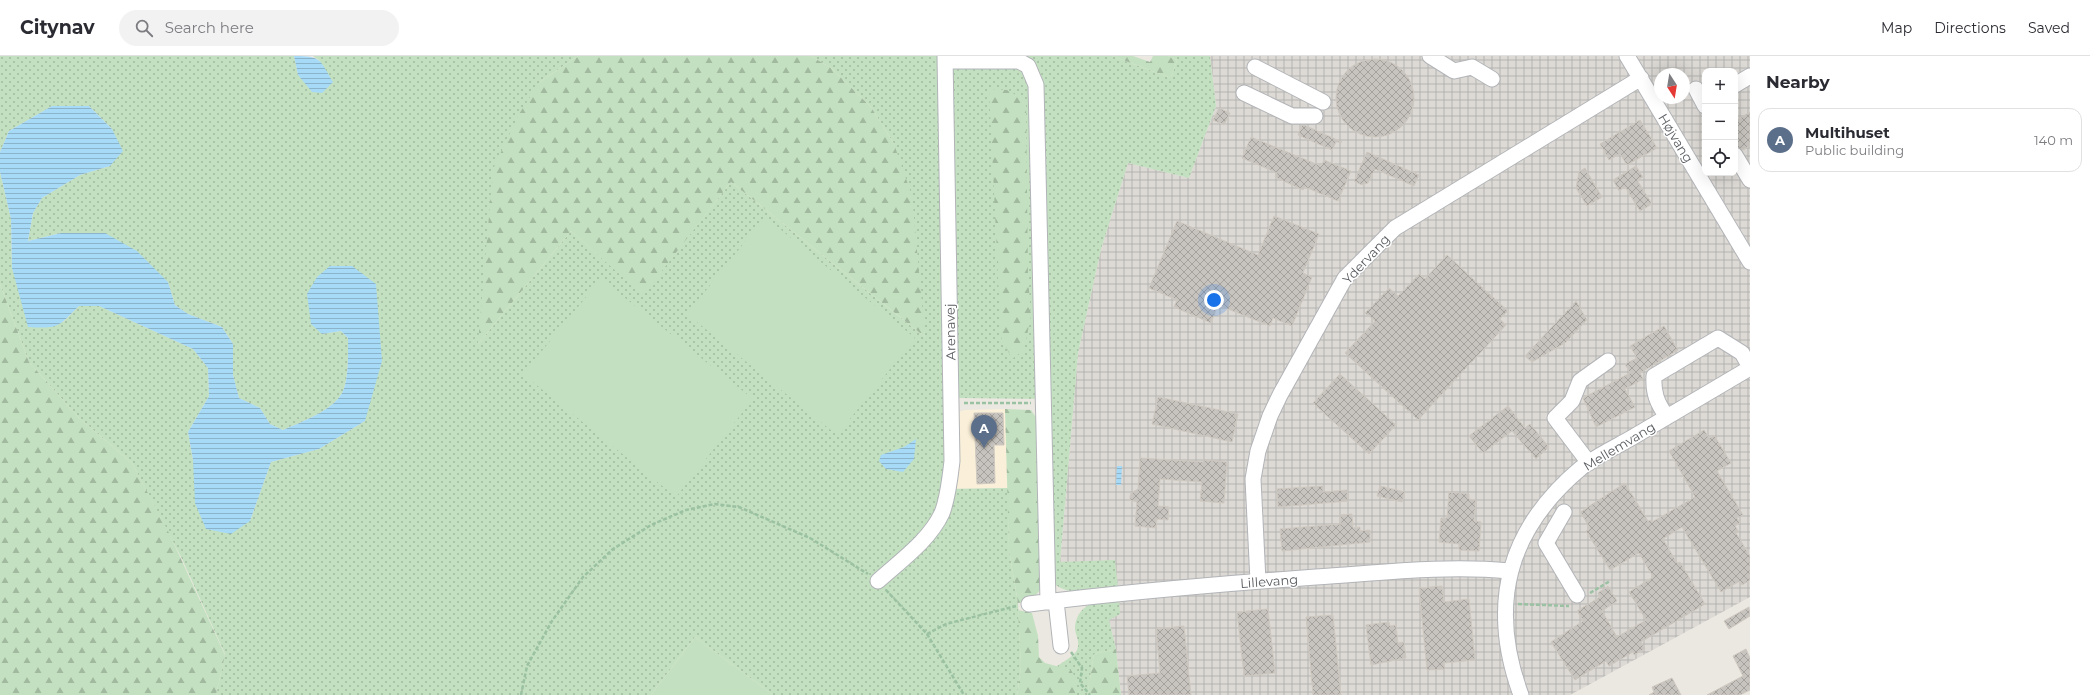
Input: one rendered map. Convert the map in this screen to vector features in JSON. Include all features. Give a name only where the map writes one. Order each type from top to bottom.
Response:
[{"type":"street","points":[[1430,56],[1454,71],[1472,67],[1492,79]]},
{"type":"street","name":"Højvang","points":[[1627,56],[1745,242],[1750,262]]},
{"type":"street","points":[[945,58],[1020,61],[1028,66],[1036,85],[1043,403],[1052,601],[1060,646]]},
{"type":"street","name":"Arenavej","points":[[878,581],[924,539],[942,513],[952,461],[945,58]]},
{"type":"street","points":[[1255,67],[1323,102]]},
{"type":"street","points":[[1738,83],[1750,76]]},
{"type":"street","name":"Ydervang","points":[[1258,582],[1253,479],[1258,451],[1270,416],[1280,395],[1345,278],[1395,228],[1641,78]]},
{"type":"street","points":[[1696,89],[1702,99]]},
{"type":"street","points":[[1244,93],[1292,116],[1315,116]]},
{"type":"street","points":[[1738,160],[1750,180]]},
{"type":"street","points":[[1667,417],[1659,406],[1653,391],[1654,376],[1718,338],[1742,354],[1750,367]]},
{"type":"street","points":[[1589,463],[1555,418],[1572,401],[1580,381],[1608,361]]},
{"type":"street","name":"Mellemvang","points":[[1521,695],[1512,672],[1506,639],[1506,603],[1510,571],[1528,528],[1550,497],[1582,467],[1750,367]]},
{"type":"street","points":[[1564,512],[1546,543],[1579,598]]},
{"type":"street","name":"Lillevang","points":[[1029,604],[1166,588],[1458,568],[1510,571]]},
{"type":"path","points":[[951,403],[1043,403]]},
{"type":"path","points":[[521,695],[527,666],[552,621],[583,577],[613,549],[651,525],[686,510],[715,504],[739,506],[810,538],[878,581],[927,634],[964,695]]},
{"type":"path","points":[[1506,603],[1569,606],[1579,598],[1610,581]]},
{"type":"path","points":[[927,634],[946,624],[970,616],[1029,604]]},
{"type":"path","points":[[1060,646],[1071,652],[1082,668],[1080,683],[1090,695]]},
{"type":"shaded area","points":[[1210,56],[1750,56],[1750,597],[1570,695],[1121,695],[1116,649],[1109,620],[1060,562],[1078,353],[1101,249],[1128,163],[1189,178],[1216,106]]},
{"type":"shaded area","points":[[1005,409],[1008,488],[951,489],[955,413],[965,410]]},
{"type":"green space","points":[[0,56],[294,56],[298,75],[320,61],[313,56],[578,56],[540,82],[478,344],[571,231],[643,294],[731,182],[925,337],[894,144],[871,107],[831,68],[811,56],[938,56],[949,452],[944,489],[1008,488],[1009,550],[1018,603],[1021,667],[1017,695],[773,695],[695,637],[651,695],[216,695],[225,654],[182,559],[132,463],[78,417],[29,362],[0,284],[0,172],[11,219],[12,268],[63,322],[79,306],[99,306],[193,349],[208,368],[209,396],[188,432],[193,460],[250,521],[271,462],[319,449],[365,421],[376,284],[322,334],[341,331],[348,338],[348,366],[346,381],[342,393],[324,411],[307,420],[283,430],[270,424],[260,408],[239,398],[233,375],[233,344],[222,327],[188,314],[175,305],[168,282],[61,233],[28,241],[33,213],[42,198],[80,175],[110,166],[112,129],[89,106],[52,106],[9,131],[0,152]]},
{"type":"green space","points":[[578,56],[811,56],[831,68],[871,107],[894,144],[912,196],[925,337],[731,182],[643,295],[571,231],[478,344],[493,169],[519,114],[540,82]]},
{"type":"green space","points":[[952,56],[1112,56],[1171,78],[1177,60],[1168,56],[1210,56],[1216,106],[1189,178],[1128,163],[1101,249],[1078,353],[1060,562],[1115,560],[1118,587],[1083,592],[1065,590],[1058,587],[1052,581],[1049,399],[959,398]]},
{"type":"green space","points":[[1112,56],[1133,56],[1150,62],[1153,56],[1168,56],[1177,60],[1171,78]]},
{"type":"green space","points":[[989,89],[1007,90],[1026,101],[1028,278],[1031,316],[1024,350],[1012,359],[1001,337]]},
{"type":"green space","points":[[765,217],[915,338],[837,435],[687,314]]},
{"type":"green space","points":[[601,279],[753,399],[676,497],[523,374]]},
{"type":"green space","points":[[0,284],[29,362],[78,417],[132,463],[170,535],[225,655],[216,695],[0,695]]},
{"type":"green space","points":[[1005,409],[1031,410],[1039,422],[1045,584],[1031,601],[1018,603],[1009,550]]},
{"type":"green space","points":[[1119,598],[1120,614],[1109,620],[1116,649],[1094,654],[1088,691],[1092,695],[1075,695],[1075,691],[1057,666],[1071,657],[1077,650],[1078,644],[1075,626],[1077,618],[1086,607],[1091,604]]},
{"type":"green space","points":[[1018,610],[1032,613],[1038,636],[1039,657],[1045,663],[1071,670],[1075,677],[1075,695],[1017,695],[1021,667]]},
{"type":"green space","points":[[695,637],[773,695],[651,695]]},
{"type":"green space","points":[[1116,649],[1121,695],[1092,695],[1088,691],[1094,654]]},
{"type":"water","points":[[294,56],[310,57],[319,60],[333,82],[322,93],[312,92],[298,75]]},
{"type":"water","points":[[52,106],[89,106],[112,129],[123,151],[110,166],[80,175],[42,198],[33,213],[28,241],[61,233],[105,233],[137,251],[168,282],[175,305],[188,314],[222,327],[233,344],[233,375],[239,398],[260,408],[270,424],[283,430],[307,420],[324,411],[331,405],[342,393],[344,388],[348,366],[348,338],[341,331],[322,334],[311,324],[307,294],[317,277],[330,266],[352,266],[376,284],[382,361],[365,421],[319,449],[271,462],[250,521],[231,534],[206,529],[195,503],[193,460],[188,432],[209,396],[208,368],[193,349],[99,306],[79,306],[62,322],[52,327],[28,327],[12,268],[11,219],[0,172],[0,152],[9,131]]},
{"type":"water","points":[[916,439],[914,459],[903,472],[886,469],[879,461],[881,455],[904,447]]},
{"type":"water","points":[[1117,466],[1122,466],[1121,485],[1116,485]]},
{"type":"building","points":[[1375,59],[1390,62],[1403,70],[1411,83],[1414,98],[1411,113],[1403,126],[1390,134],[1375,137],[1360,134],[1347,126],[1339,113],[1336,98],[1339,83],[1347,70],[1360,62]]},
{"type":"building","points":[[1219,108],[1230,113],[1224,125],[1213,120]]},
{"type":"building","points":[[1750,112],[1750,146],[1743,150],[1738,148],[1738,119]]},
{"type":"building","points":[[1640,120],[1657,148],[1627,165],[1620,154],[1609,160],[1600,144]]},
{"type":"building","points":[[1302,125],[1342,142],[1336,142],[1332,150],[1298,135]]},
{"type":"building","points":[[1251,137],[1321,166],[1324,160],[1351,171],[1338,201],[1305,187],[1303,190],[1275,177],[1277,173],[1242,158]]},
{"type":"building","points":[[1367,152],[1419,175],[1414,186],[1375,169],[1368,183],[1362,185],[1354,181]]},
{"type":"building","points":[[1636,166],[1643,177],[1637,180],[1652,204],[1640,211],[1625,187],[1619,191],[1613,180]]},
{"type":"building","points":[[1585,168],[1602,197],[1587,206],[1576,188],[1579,172]]},
{"type":"building","points":[[1274,216],[1319,234],[1303,273],[1312,277],[1292,326],[1273,318],[1270,326],[1218,305],[1211,323],[1174,307],[1177,300],[1149,288],[1177,221],[1258,255]]},
{"type":"building","points":[[1447,255],[1508,311],[1500,319],[1506,325],[1418,420],[1345,353],[1375,321],[1365,313],[1389,288],[1398,296],[1419,274],[1425,279]]},
{"type":"building","points":[[1576,301],[1587,320],[1565,343],[1532,362],[1525,356]]},
{"type":"building","points":[[1664,326],[1678,350],[1640,373],[1643,379],[1625,389],[1635,407],[1596,427],[1583,398],[1630,373],[1625,364],[1637,358],[1630,346]]},
{"type":"building","points":[[1340,374],[1396,425],[1369,454],[1313,403]]},
{"type":"building","points":[[1158,397],[1238,414],[1232,442],[1152,424]]},
{"type":"building","points":[[1508,406],[1525,428],[1530,424],[1549,447],[1536,459],[1512,431],[1483,453],[1469,436]]},
{"type":"building","points":[[974,413],[1003,413],[1004,445],[994,445],[995,483],[977,484]]},
{"type":"building","points":[[1704,430],[1709,438],[1714,435],[1731,463],[1717,471],[1743,515],[1737,518],[1740,523],[1735,526],[1739,532],[1736,533],[1750,556],[1750,580],[1742,585],[1740,581],[1721,592],[1682,527],[1663,539],[1677,563],[1680,562],[1705,604],[1641,642],[1645,649],[1634,655],[1633,652],[1609,666],[1606,661],[1575,680],[1551,642],[1583,621],[1577,611],[1600,597],[1598,593],[1608,586],[1617,601],[1602,611],[1617,637],[1646,620],[1629,592],[1653,577],[1639,553],[1610,570],[1586,531],[1590,528],[1580,512],[1625,483],[1648,521],[1651,520],[1652,522],[1695,497],[1669,451]]},
{"type":"building","points":[[1140,458],[1227,462],[1224,503],[1200,501],[1202,482],[1160,479],[1158,506],[1169,507],[1168,520],[1157,519],[1156,528],[1135,526],[1137,502],[1130,500],[1130,496],[1131,493],[1138,489]]},
{"type":"building","points":[[1323,486],[1323,492],[1347,490],[1348,501],[1278,507],[1277,489]]},
{"type":"building","points":[[1380,486],[1405,492],[1402,502],[1377,496]]},
{"type":"building","points":[[1449,492],[1469,494],[1469,499],[1476,500],[1474,521],[1481,522],[1479,551],[1459,550],[1459,544],[1439,542],[1441,518],[1447,518]]},
{"type":"building","points":[[1352,514],[1353,528],[1360,527],[1360,531],[1370,530],[1370,542],[1282,551],[1280,529],[1341,524],[1340,515]]},
{"type":"building","points":[[1442,586],[1444,602],[1469,599],[1475,660],[1444,663],[1445,669],[1427,670],[1419,588]]},
{"type":"building","points":[[1749,607],[1750,616],[1729,629],[1724,621]]},
{"type":"building","points":[[1268,609],[1275,673],[1244,676],[1237,612]]},
{"type":"building","points":[[1333,615],[1341,695],[1313,695],[1306,617]]},
{"type":"building","points":[[1389,622],[1390,626],[1396,625],[1398,643],[1404,642],[1406,658],[1371,665],[1366,625]]},
{"type":"building","points":[[1184,626],[1191,695],[1129,695],[1127,676],[1160,673],[1156,629]]},
{"type":"building","points":[[1746,649],[1750,658],[1750,690],[1740,695],[1707,695],[1743,676],[1733,656]]},
{"type":"building","points":[[1672,678],[1681,695],[1649,695],[1654,692],[1652,687]]},
{"type":"place","name":"Multihuset","points":[[984,448]]}]
